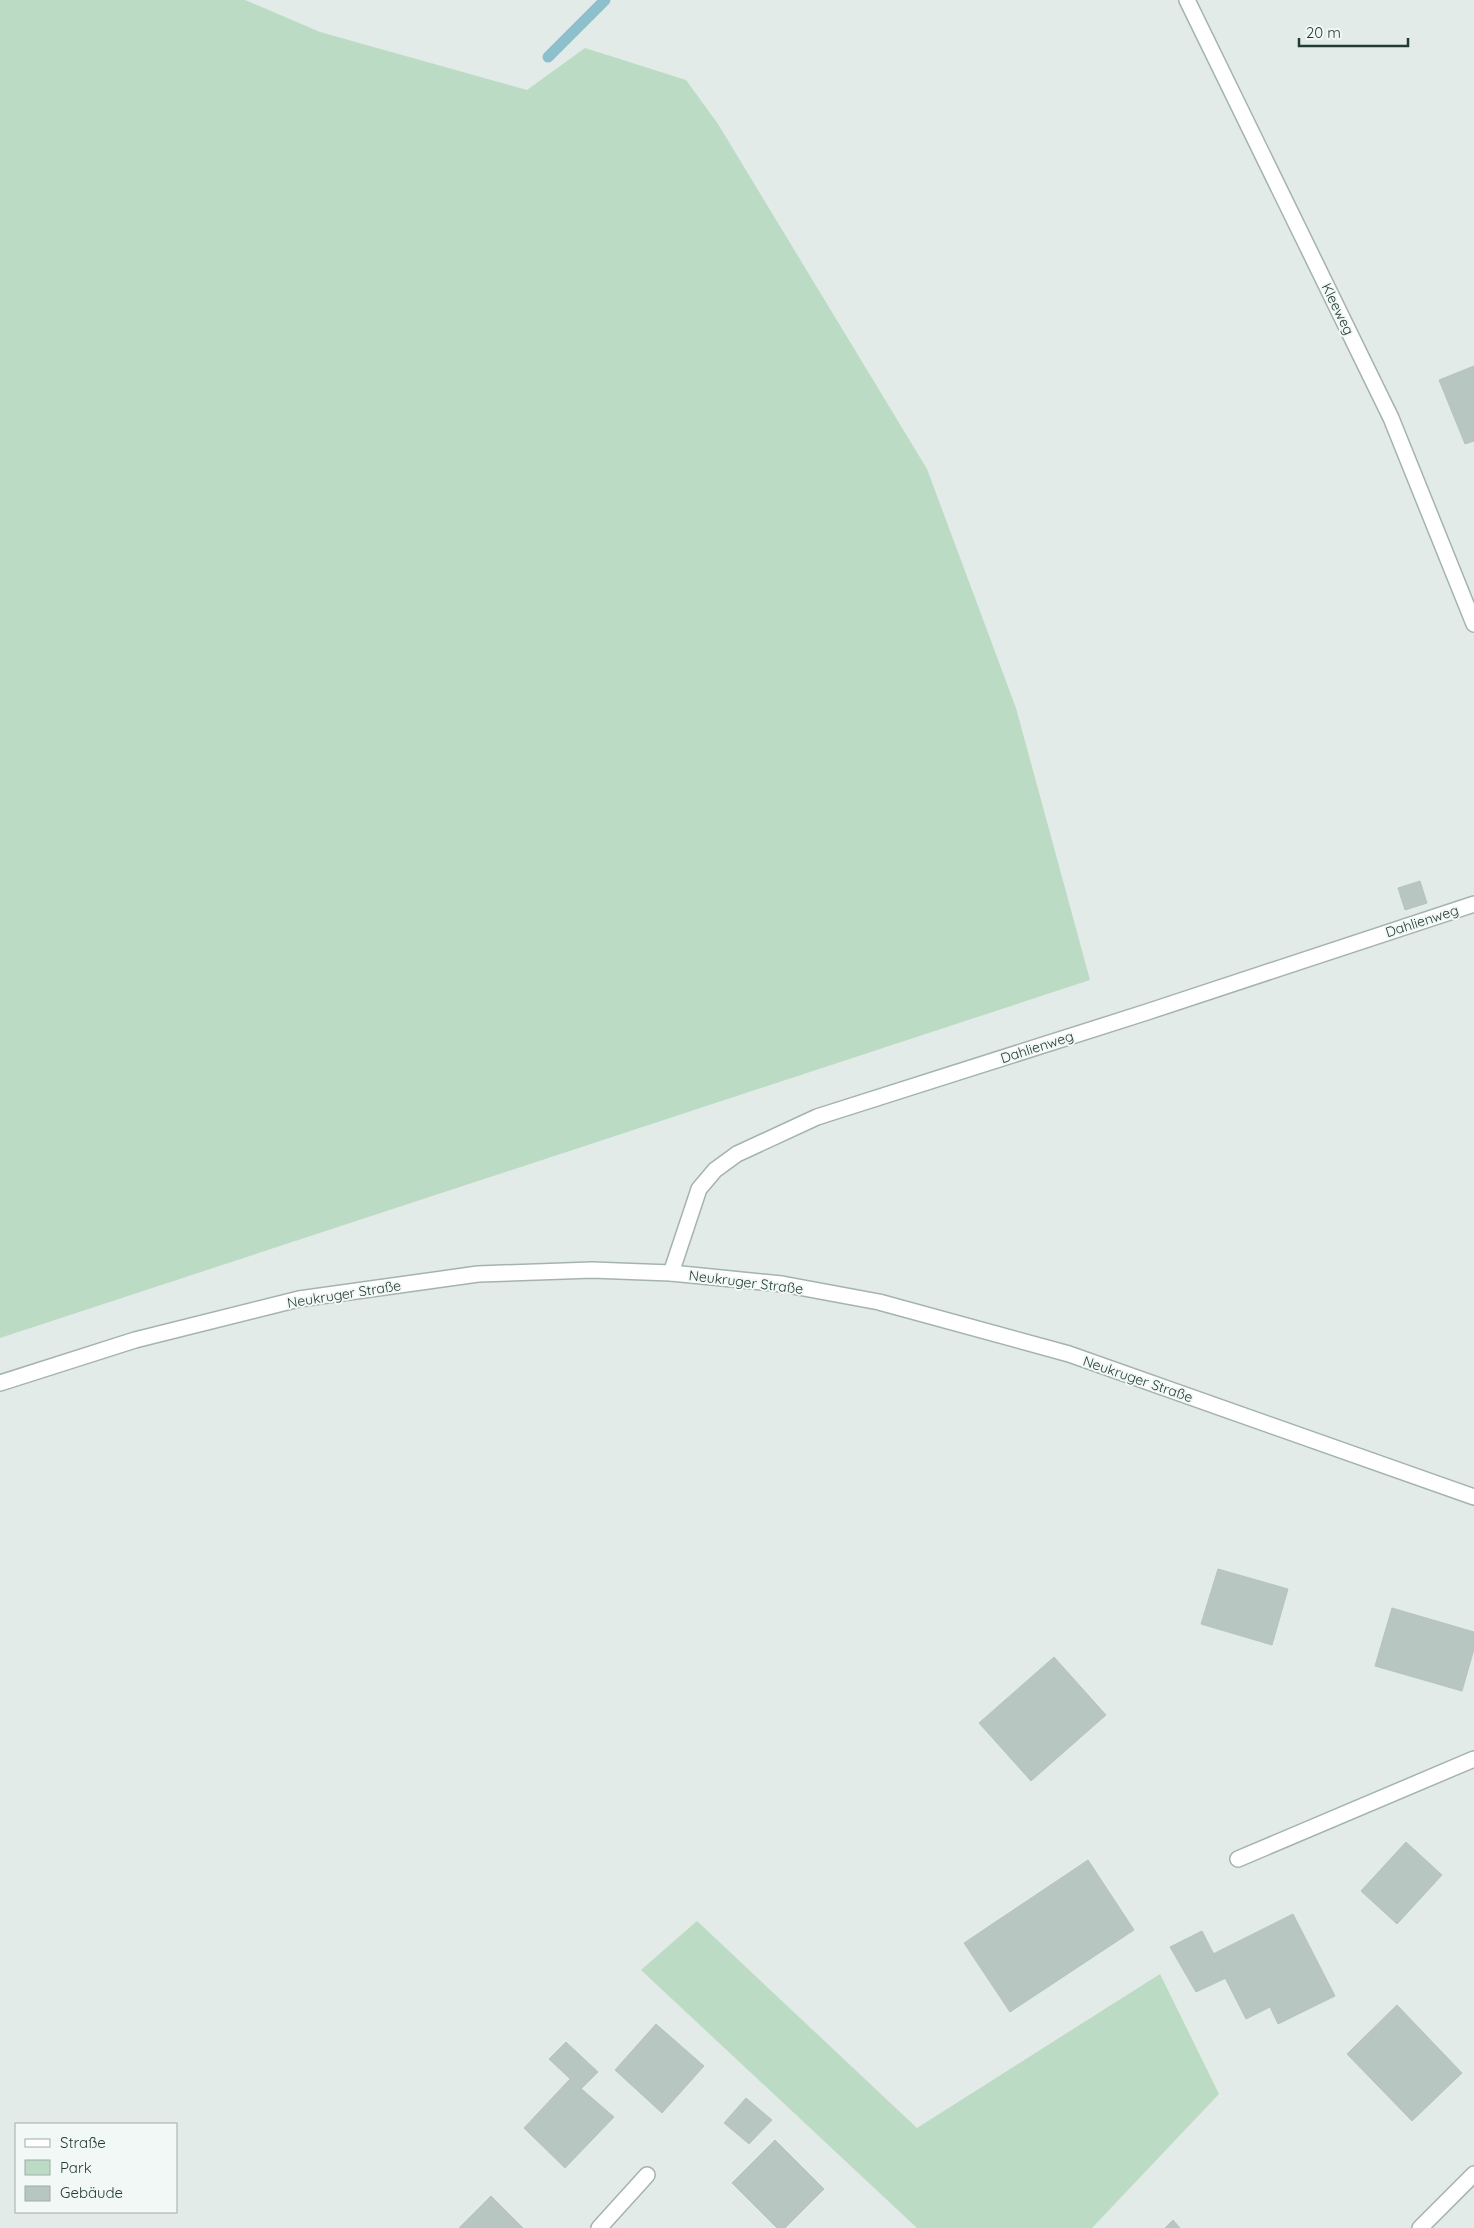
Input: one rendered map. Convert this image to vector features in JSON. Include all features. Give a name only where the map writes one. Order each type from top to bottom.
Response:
[{"type":"street","name":"Kleeweg","points":[[1187,0],[1390,418],[1474,624]]},
{"type":"street","name":"Dahlienweg","points":[[671,1273],[699,1189],[714,1170],[737,1154],[817,1117],[1147,1012],[1474,904]]},
{"type":"street","name":"Neukruger Straße","points":[[0,1383],[135,1340],[299,1299],[478,1274],[592,1270],[671,1273],[782,1284],[879,1302],[1050,1349],[1474,1497]]},
{"type":"street","points":[[1238,1859],[1474,1759]]},
{"type":"street","points":[[1420,2228],[1474,2174]]},
{"type":"street","points":[[599,2228],[647,2175]]},
{"type":"green space","points":[[0,0],[245,0],[320,32],[527,90],[585,48],[686,80],[718,124],[927,469],[1016,708],[1090,980],[0,1338]]},
{"type":"green space","points":[[697,1921],[917,2128],[1160,1974],[1219,2094],[1092,2228],[917,2228],[641,1970]]},
{"type":"building","points":[[1474,366],[1474,441],[1465,444],[1439,380]]},
{"type":"building","points":[[1420,881],[1427,903],[1405,910],[1398,888]]},
{"type":"building","points":[[1218,1569],[1288,1589],[1272,1645],[1201,1624]]},
{"type":"building","points":[[1392,1608],[1474,1632],[1474,1649],[1462,1691],[1375,1666]]},
{"type":"building","points":[[1054,1657],[1106,1715],[1031,1781],[979,1723]]},
{"type":"building","points":[[1406,1842],[1442,1875],[1397,1924],[1361,1891]]},
{"type":"building","points":[[1088,1860],[1134,1930],[1010,2012],[964,1943]]},
{"type":"building","points":[[1293,1914],[1335,1996],[1278,2024],[1270,2007],[1246,2019],[1213,1954]]},
{"type":"building","points":[[1202,1931],[1226,1978],[1196,1992],[1170,1947]]},
{"type":"building","points":[[1397,2005],[1462,2073],[1412,2121],[1347,2054]]},
{"type":"building","points":[[656,2024],[704,2066],[662,2113],[615,2070]]},
{"type":"building","points":[[566,2042],[598,2072],[581,2089],[549,2059]]},
{"type":"building","points":[[570,2079],[614,2117],[565,2168],[524,2128]]},
{"type":"building","points":[[746,2098],[772,2120],[749,2144],[724,2123]]},
{"type":"building","points":[[775,2140],[824,2189],[785,2228],[777,2228],[732,2183]]},
{"type":"building","points":[[491,2196],[523,2228],[459,2228]]},
{"type":"building","points":[[1173,2220],[1180,2228],[1165,2228]]},
{"type":"waterway","points":[[548,57],[605,0]]}]
